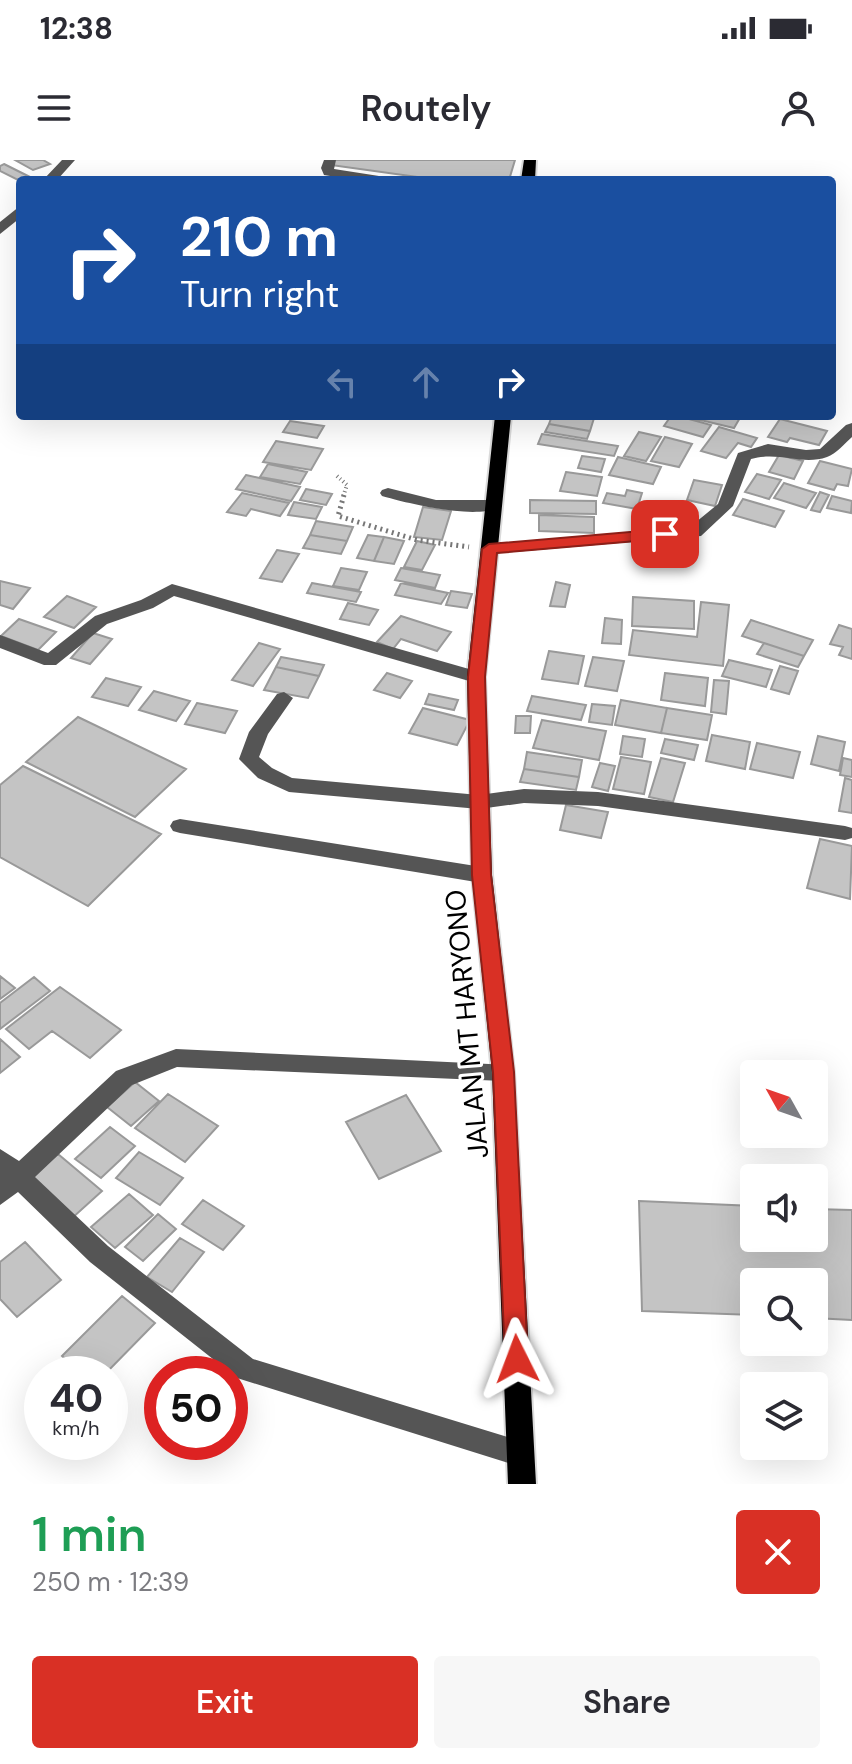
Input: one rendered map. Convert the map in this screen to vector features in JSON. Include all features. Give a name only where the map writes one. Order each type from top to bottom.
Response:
[{"type":"main road","name":"JALAN MT HARYONO","points":[[503,420],[476,677],[482,875],[503,1072],[522,1484]]},
{"type":"street","points":[[54,176],[69,160]]},
{"type":"street","points":[[330,160],[329,172],[354,176]]},
{"type":"street","points":[[0,230],[16,214]]},
{"type":"street","points":[[489,549],[695,532],[725,506],[744,456],[768,449],[806,455],[825,453],[852,428]]},
{"type":"street","points":[[388,493],[436,505],[493,505]]},
{"type":"street","points":[[0,641],[50,661],[101,620],[147,604],[172,590],[476,677]]},
{"type":"street","points":[[284,698],[259,732],[249,759],[265,773],[289,785],[479,802],[524,796],[598,799],[845,833]]},
{"type":"street","points":[[180,826],[482,875]]},
{"type":"street","points":[[503,1072],[176,1058],[124,1078],[6,1177],[246,1369],[521,1454]]},
{"type":"path","points":[[337,476],[347,485],[338,516],[417,540],[489,549]]},
{"type":"building","points":[[15,160],[43,160],[50,164],[33,170]]},
{"type":"building","points":[[334,160],[515,160],[510,176],[410,176],[331,165]]},
{"type":"building","points":[[4,164],[28,176],[16,176],[16,179],[0,171],[0,166]]},
{"type":"building","points":[[550,420],[593,420],[590,431],[549,424]]},
{"type":"building","points":[[668,420],[693,420],[711,425],[703,437],[664,426]]},
{"type":"building","points":[[700,420],[739,420],[734,428]]},
{"type":"building","points":[[779,420],[827,431],[819,445],[790,438],[787,442],[768,437]]},
{"type":"building","points":[[290,421],[324,426],[317,438],[283,432]]},
{"type":"building","points":[[549,424],[590,431],[587,439],[545,432]]},
{"type":"building","points":[[719,427],[757,438],[751,447],[738,443],[726,458],[701,451]]},
{"type":"building","points":[[639,432],[661,437],[646,461],[624,456]]},
{"type":"building","points":[[542,434],[618,446],[614,456],[538,444]]},
{"type":"building","points":[[665,437],[692,444],[679,467],[651,461]]},
{"type":"building","points":[[276,441],[323,449],[311,470],[263,462]]},
{"type":"building","points":[[779,455],[803,461],[794,479],[769,472]]},
{"type":"building","points":[[582,456],[605,459],[601,472],[578,468]]},
{"type":"building","points":[[618,457],[661,467],[653,484],[609,475]]},
{"type":"building","points":[[820,461],[852,469],[848,486],[837,484],[834,490],[808,483]]},
{"type":"building","points":[[268,464],[307,472],[300,484],[260,477]]},
{"type":"building","points":[[566,472],[602,477],[597,496],[560,491]]},
{"type":"building","points":[[757,474],[781,480],[769,499],[745,492]]},
{"type":"building","points":[[246,475],[300,487],[291,501],[236,489]]},
{"type":"building","points":[[694,480],[722,485],[715,506],[687,500]]},
{"type":"building","points":[[784,483],[816,493],[806,508],[774,498]]},
{"type":"building","points":[[306,489],[332,494],[326,505],[300,500]]},
{"type":"building","points":[[627,490],[642,493],[637,509],[603,503],[607,493],[625,496]]},
{"type":"building","points":[[820,492],[829,495],[820,512],[811,510]]},
{"type":"building","points":[[242,493],[289,503],[280,516],[251,509],[246,516],[227,512]]},
{"type":"building","points":[[832,496],[852,501],[851,513],[827,508]]},
{"type":"building","points":[[743,499],[784,511],[775,527],[733,515]]},
{"type":"building","points":[[530,500],[596,501],[596,514],[530,513]]},
{"type":"building","points":[[294,502],[322,507],[316,519],[288,515]]},
{"type":"building","points":[[423,507],[451,511],[442,540],[414,537]]},
{"type":"building","points":[[539,515],[594,517],[594,533],[539,531]]},
{"type":"building","points":[[316,521],[353,527],[347,541],[310,535]]},
{"type":"building","points":[[310,535],[347,541],[341,554],[303,548]]},
{"type":"building","points":[[368,535],[384,537],[374,561],[357,558]]},
{"type":"building","points":[[384,537],[404,541],[394,564],[374,561]]},
{"type":"building","points":[[417,541],[435,545],[422,570],[404,567]]},
{"type":"building","points":[[277,550],[299,554],[282,582],[260,578]]},
{"type":"building","points":[[341,568],[367,572],[359,590],[333,586]]},
{"type":"building","points":[[401,568],[440,575],[435,588],[395,580]]},
{"type":"building","points":[[0,581],[30,588],[13,609],[0,605]]},
{"type":"building","points":[[556,582],[570,585],[565,607],[550,606]]},
{"type":"building","points":[[312,583],[361,592],[356,602],[307,593]]},
{"type":"building","points":[[401,583],[448,593],[441,604],[395,595]]},
{"type":"building","points":[[451,591],[472,594],[467,608],[446,605]]},
{"type":"building","points":[[67,596],[96,607],[74,628],[44,617]]},
{"type":"building","points":[[633,597],[694,601],[694,629],[632,626]]},
{"type":"building","points":[[701,602],[729,605],[723,666],[629,655],[633,630],[697,637]]},
{"type":"building","points":[[348,603],[378,610],[369,625],[340,619]]},
{"type":"building","points":[[401,616],[451,632],[437,651],[401,639],[393,649],[377,642]]},
{"type":"building","points":[[605,618],[622,620],[621,644],[602,643]]},
{"type":"building","points":[[19,619],[56,632],[38,650],[1,636]]},
{"type":"building","points":[[751,620],[813,640],[804,656],[742,636]]},
{"type":"building","points":[[839,625],[852,629],[852,659],[839,655],[843,647],[830,644]]},
{"type":"building","points":[[93,633],[112,639],[90,664],[71,658]]},
{"type":"building","points":[[259,643],[280,649],[253,686],[232,680]]},
{"type":"building","points":[[764,643],[804,656],[798,667],[757,654]]},
{"type":"building","points":[[549,651],[584,656],[578,684],[542,679]]},
{"type":"building","points":[[281,657],[324,665],[319,676],[276,667]]},
{"type":"building","points":[[593,657],[624,661],[617,691],[585,686]]},
{"type":"building","points":[[729,660],[772,670],[766,687],[722,676]]},
{"type":"building","points":[[780,666],[798,671],[789,694],[771,689]]},
{"type":"building","points":[[276,667],[319,676],[308,698],[264,690]]},
{"type":"building","points":[[387,673],[412,681],[400,698],[374,690]]},
{"type":"building","points":[[665,673],[708,678],[705,706],[661,700]]},
{"type":"building","points":[[106,678],[141,687],[128,706],[92,697]]},
{"type":"building","points":[[714,680],[729,681],[726,714],[711,712]]},
{"type":"building","points":[[154,691],[190,701],[176,721],[139,710]]},
{"type":"building","points":[[429,694],[458,700],[454,710],[425,704]]},
{"type":"building","points":[[532,696],[586,705],[581,720],[527,711]]},
{"type":"building","points":[[621,700],[667,708],[661,733],[615,725]]},
{"type":"building","points":[[197,703],[237,711],[225,733],[185,724]]},
{"type":"building","points":[[592,704],[615,706],[612,725],[589,722]]},
{"type":"building","points":[[423,708],[470,720],[457,745],[409,733]]},
{"type":"building","points":[[667,708],[712,715],[707,740],[661,733]]},
{"type":"building","points":[[516,716],[531,716],[530,733],[515,733]]},
{"type":"building","points":[[78,717],[186,769],[135,817],[26,762]]},
{"type":"building","points":[[542,720],[606,731],[599,760],[533,748]]},
{"type":"building","points":[[712,735],[750,742],[745,769],[706,761]]},
{"type":"building","points":[[623,736],[645,739],[642,757],[620,754]]},
{"type":"building","points":[[818,736],[845,742],[839,771],[811,764]]},
{"type":"building","points":[[665,739],[698,745],[694,760],[661,753]]},
{"type":"building","points":[[757,743],[800,752],[793,778],[750,769]]},
{"type":"building","points":[[527,752],[582,760],[579,777],[524,769]]},
{"type":"building","points":[[621,757],[651,762],[644,794],[613,789]]},
{"type":"building","points":[[661,758],[685,763],[673,802],[649,797]]},
{"type":"building","points":[[843,758],[852,760],[852,777],[840,775]]},
{"type":"building","points":[[600,763],[615,766],[608,791],[592,787]]},
{"type":"building","points":[[23,766],[161,834],[88,906],[0,857],[0,785]]},
{"type":"building","points":[[524,769],[579,777],[576,790],[520,782]]},
{"type":"building","points":[[845,778],[852,780],[852,813],[839,811]]},
{"type":"building","points":[[566,805],[608,812],[601,838],[560,830]]},
{"type":"building","points":[[820,839],[852,846],[850,899],[807,888]]},
{"type":"building","points":[[0,976],[15,988],[0,999]]},
{"type":"building","points":[[34,977],[50,991],[0,1029],[0,1003]]},
{"type":"building","points":[[60,987],[121,1030],[90,1058],[52,1031],[29,1049],[6,1029]]},
{"type":"building","points":[[0,1039],[20,1057],[0,1073]]},
{"type":"building","points":[[135,1082],[159,1101],[131,1126],[107,1107]]},
{"type":"building","points":[[168,1094],[218,1126],[185,1162],[135,1128]]},
{"type":"building","points":[[406,1095],[441,1151],[379,1179],[346,1122]]},
{"type":"building","points":[[110,1127],[135,1146],[101,1178],[75,1159]]},
{"type":"building","points":[[139,1152],[183,1178],[160,1205],[116,1178]]},
{"type":"building","points":[[58,1154],[102,1191],[70,1220],[26,1182]]},
{"type":"building","points":[[129,1194],[153,1215],[115,1248],[91,1227]]},
{"type":"building","points":[[203,1200],[244,1226],[223,1250],[182,1224]]},
{"type":"building","points":[[639,1201],[740,1205],[740,1252],[828,1252],[828,1209],[852,1210],[852,1320],[828,1319],[828,1268],[740,1268],[740,1314],[642,1311]]},
{"type":"building","points":[[158,1214],[176,1229],[143,1261],[125,1247]]},
{"type":"building","points":[[180,1238],[204,1252],[172,1292],[147,1277]]},
{"type":"building","points":[[25,1242],[61,1280],[17,1317],[0,1299],[0,1262]]},
{"type":"building","points":[[122,1296],[155,1323],[123,1356],[62,1356]]},
{"type":"route","points":[[517,1359],[503,1072],[482,875],[476,677],[489,549],[665,534]]}]
